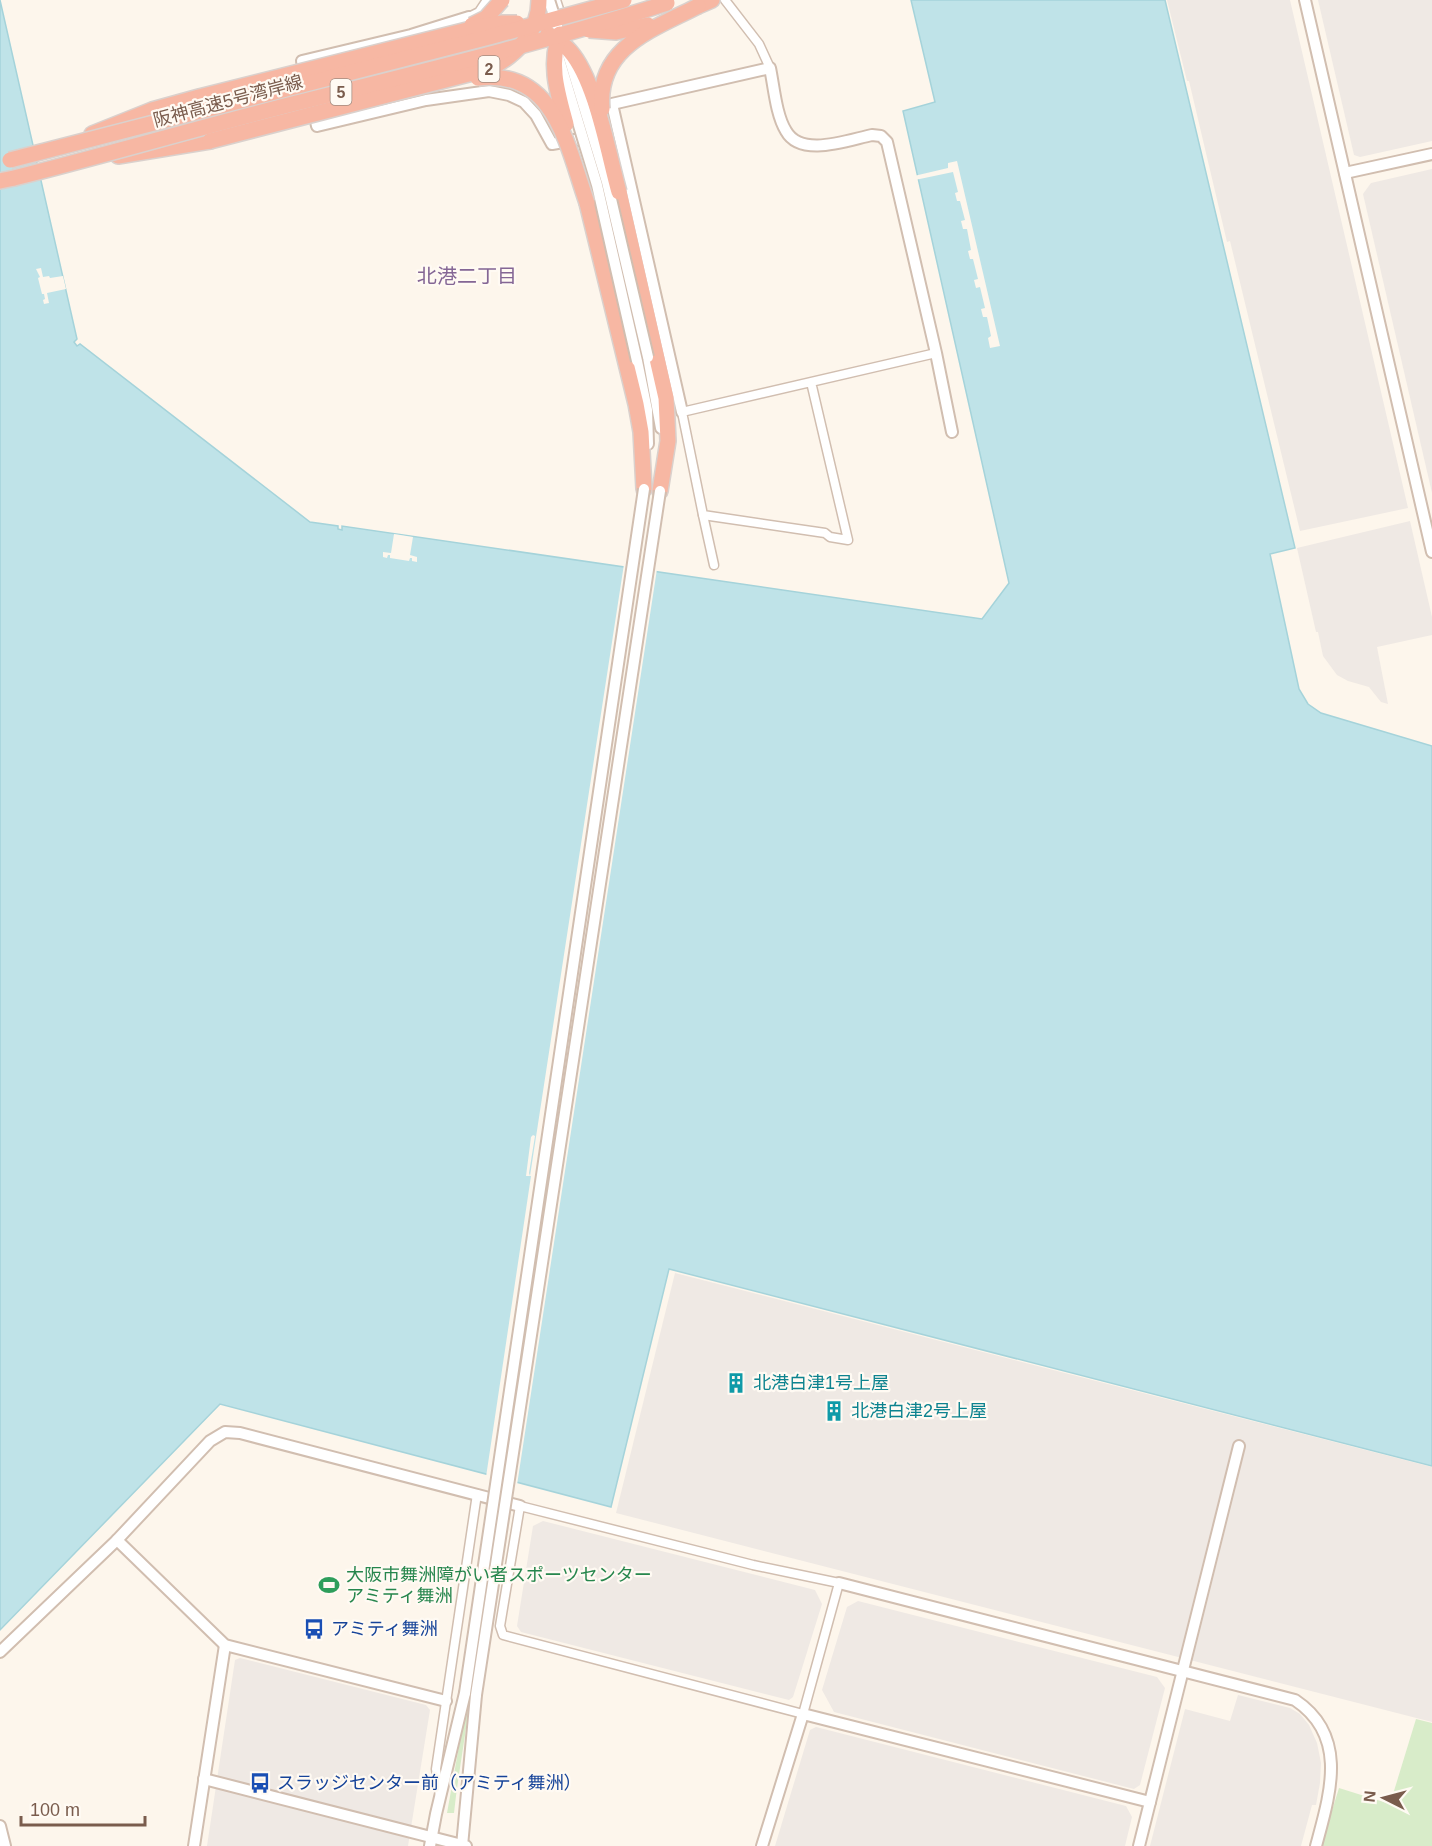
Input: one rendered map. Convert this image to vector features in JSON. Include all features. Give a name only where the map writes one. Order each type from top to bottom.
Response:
[{"type":"highway","points":[[427,40],[477,23],[494,10],[502,0]]},
{"type":"highway","points":[[540,0],[564,21],[582,28],[603,32],[630,30],[705,3]]},
{"type":"highway","name":"2","points":[[401,93],[477,73],[500,64],[519,49],[532,30],[540,0]]},
{"type":"highway","name":"5","points":[[590,0],[574,12],[562,29],[555,52],[556,85],[636,404],[652,490]]},
{"type":"highway","name":"阪神高速5号湾岸線","points":[[0,162],[624,0]]},
{"type":"highway","name":"阪神高速5号湾岸線","points":[[0,182],[206,126],[556,39],[673,0]]},
{"type":"highway","name":"5","points":[[652,490],[668,441],[666,398],[619,192],[601,101],[602,88],[615,57],[634,40],[705,3]]},
{"type":"highway","name":"5","points":[[64,145],[152,110],[479,27],[514,23],[535,28],[556,39],[569,51],[585,76],[619,192]]},
{"type":"highway","name":"5","points":[[69,164],[210,141],[401,93],[487,77],[513,80],[528,86],[554,113],[587,203]]},
{"type":"street","points":[[487,0],[479,12],[468,17],[411,34],[302,61],[317,126],[426,100],[480,92],[509,95],[524,102],[536,115],[552,144],[619,131]]},
{"type":"street","points":[[493,0],[498,12],[516,26]]},
{"type":"street","points":[[204,1779],[433,1843],[463,1846],[470,1694],[652,490],[647,410],[597,185],[540,0]]},
{"type":"street","points":[[433,1843],[440,1796],[470,1694],[662,436],[654,383],[607,182],[593,131],[549,0]]},
{"type":"street","points":[[556,0],[556,39],[580,74],[612,104],[682,412],[714,565]]},
{"type":"street","points":[[725,0],[759,44],[770,68],[782,124],[794,140],[803,145],[819,146],[872,135],[881,136],[887,142],[952,432]]},
{"type":"street","points":[[1305,0],[1432,552]]},
{"type":"street","points":[[468,17],[498,21],[556,39],[580,74]]},
{"type":"street","points":[[411,34],[426,100]]},
{"type":"street","points":[[612,104],[770,68]]},
{"type":"street","points":[[1346,173],[1432,154]]},
{"type":"street","points":[[682,412],[936,353]]},
{"type":"street","points":[[703,515],[825,533],[830,537],[848,540],[811,382]]},
{"type":"street","points":[[0,1652],[117,1540],[210,1441],[225,1432],[240,1433],[753,1565],[839,1583],[1295,1700],[1315,1717],[1328,1744],[1332,1768],[1327,1806],[1316,1846]]},
{"type":"street","points":[[1139,1846],[1239,1446]]},
{"type":"street","points":[[440,1796],[436,1769],[477,1494]]},
{"type":"street","points":[[520,1506],[500,1626],[503,1635],[1150,1802]]},
{"type":"street","points":[[117,1540],[225,1645],[446,1701]]},
{"type":"street","points":[[762,1846],[803,1714],[839,1583]]},
{"type":"street","points":[[194,1846],[225,1645]]},
{"type":"street","points":[[0,1826],[5,1846]]},
{"type":"shaded area","points":[[1167,0],[1290,0],[1408,508],[1300,531],[1230,241],[1227,242],[1189,81],[1187,81]]},
{"type":"shaded area","points":[[1318,0],[1432,0],[1432,141],[1360,157],[1354,155]]},
{"type":"shaded area","points":[[1432,169],[1432,493],[1363,194],[1371,183]]},
{"type":"shaded area","points":[[1410,521],[1432,617],[1432,635],[1377,647],[1388,704],[1381,702],[1369,687],[1337,675],[1323,656],[1297,548]]},
{"type":"shaded area","points":[[675,1273],[1432,1467],[1432,1722],[616,1513]]},
{"type":"shaded area","points":[[543,1521],[815,1590],[822,1604],[793,1697],[789,1700],[521,1632],[517,1626],[533,1526]]},
{"type":"shaded area","points":[[858,1601],[1157,1677],[1165,1688],[1140,1785],[1134,1789],[834,1712],[822,1690],[847,1607]]},
{"type":"shaded area","points":[[240,1658],[426,1705],[430,1710],[408,1846],[207,1846],[235,1660]]},
{"type":"shaded area","points":[[1238,1695],[1290,1708],[1300,1714],[1309,1725],[1317,1743],[1321,1763],[1320,1783],[1316,1805],[1312,1805],[1301,1846],[1150,1846],[1185,1709],[1230,1721]]},
{"type":"shaded area","points":[[816,1727],[1126,1806],[1132,1817],[1125,1846],[775,1846],[810,1730]]},
{"type":"green space","points":[[468,1696],[470,1696],[454,1813],[447,1813]]},
{"type":"green space","points":[[1416,1719],[1432,1723],[1432,1846],[1321,1846],[1339,1788],[1390,1804]]},
{"type":"water","points":[[0,0],[77,339],[74,342],[77,346],[80,344],[310,522],[338,526],[338,529],[342,530],[342,526],[982,619],[1009,583],[903,111],[935,102],[911,0],[1165,0],[1295,548],[1270,554],[1299,689],[1308,704],[1321,713],[1432,746],[1432,1466],[669,1269],[611,1507],[220,1404],[0,1630]]},
{"type":"pier","points":[[957,161],[1000,346],[990,348],[988,338],[991,336],[987,317],[983,317],[981,309],[985,308],[980,287],[976,288],[974,280],[978,279],[973,259],[970,259],[968,251],[971,250],[967,229],[963,229],[961,221],[965,220],[960,201],[957,201],[955,193],[958,192],[953,172],[915,180],[914,176],[948,168],[948,163]]},
{"type":"pier","points":[[41,268],[43,277],[63,276],[66,289],[47,293],[49,303],[44,304],[44,294],[42,294],[38,278],[40,277],[36,269]]},
{"type":"pier","points":[[394,534],[413,537],[410,555],[417,557],[417,562],[412,561],[412,558],[409,561],[390,558],[390,555],[387,558],[383,557],[383,552],[391,553]]},
{"type":"pier","points":[[624,564],[657,569],[517,1485],[486,1477]]},
{"type":"pier","points":[[533,1135],[535,1136],[530,1176],[526,1176]]},
{"type":"place","name":"北港白津1号上屋","points":[[736,1383]]},
{"type":"place","name":"北港白津2号上屋","points":[[834,1411]]},
{"type":"place","name":"大阪市舞洲障がい者スポーツセンター アミティ舞洲","points":[[329,1585]]},
{"type":"place","name":"アミティ舞洲","points":[[314,1629]]},
{"type":"place","name":"スラッジセンター前（アミティ舞洲）","points":[[260,1783]]},
{"type":"district","name":"北港二丁目","points":[[467,276]]}]
